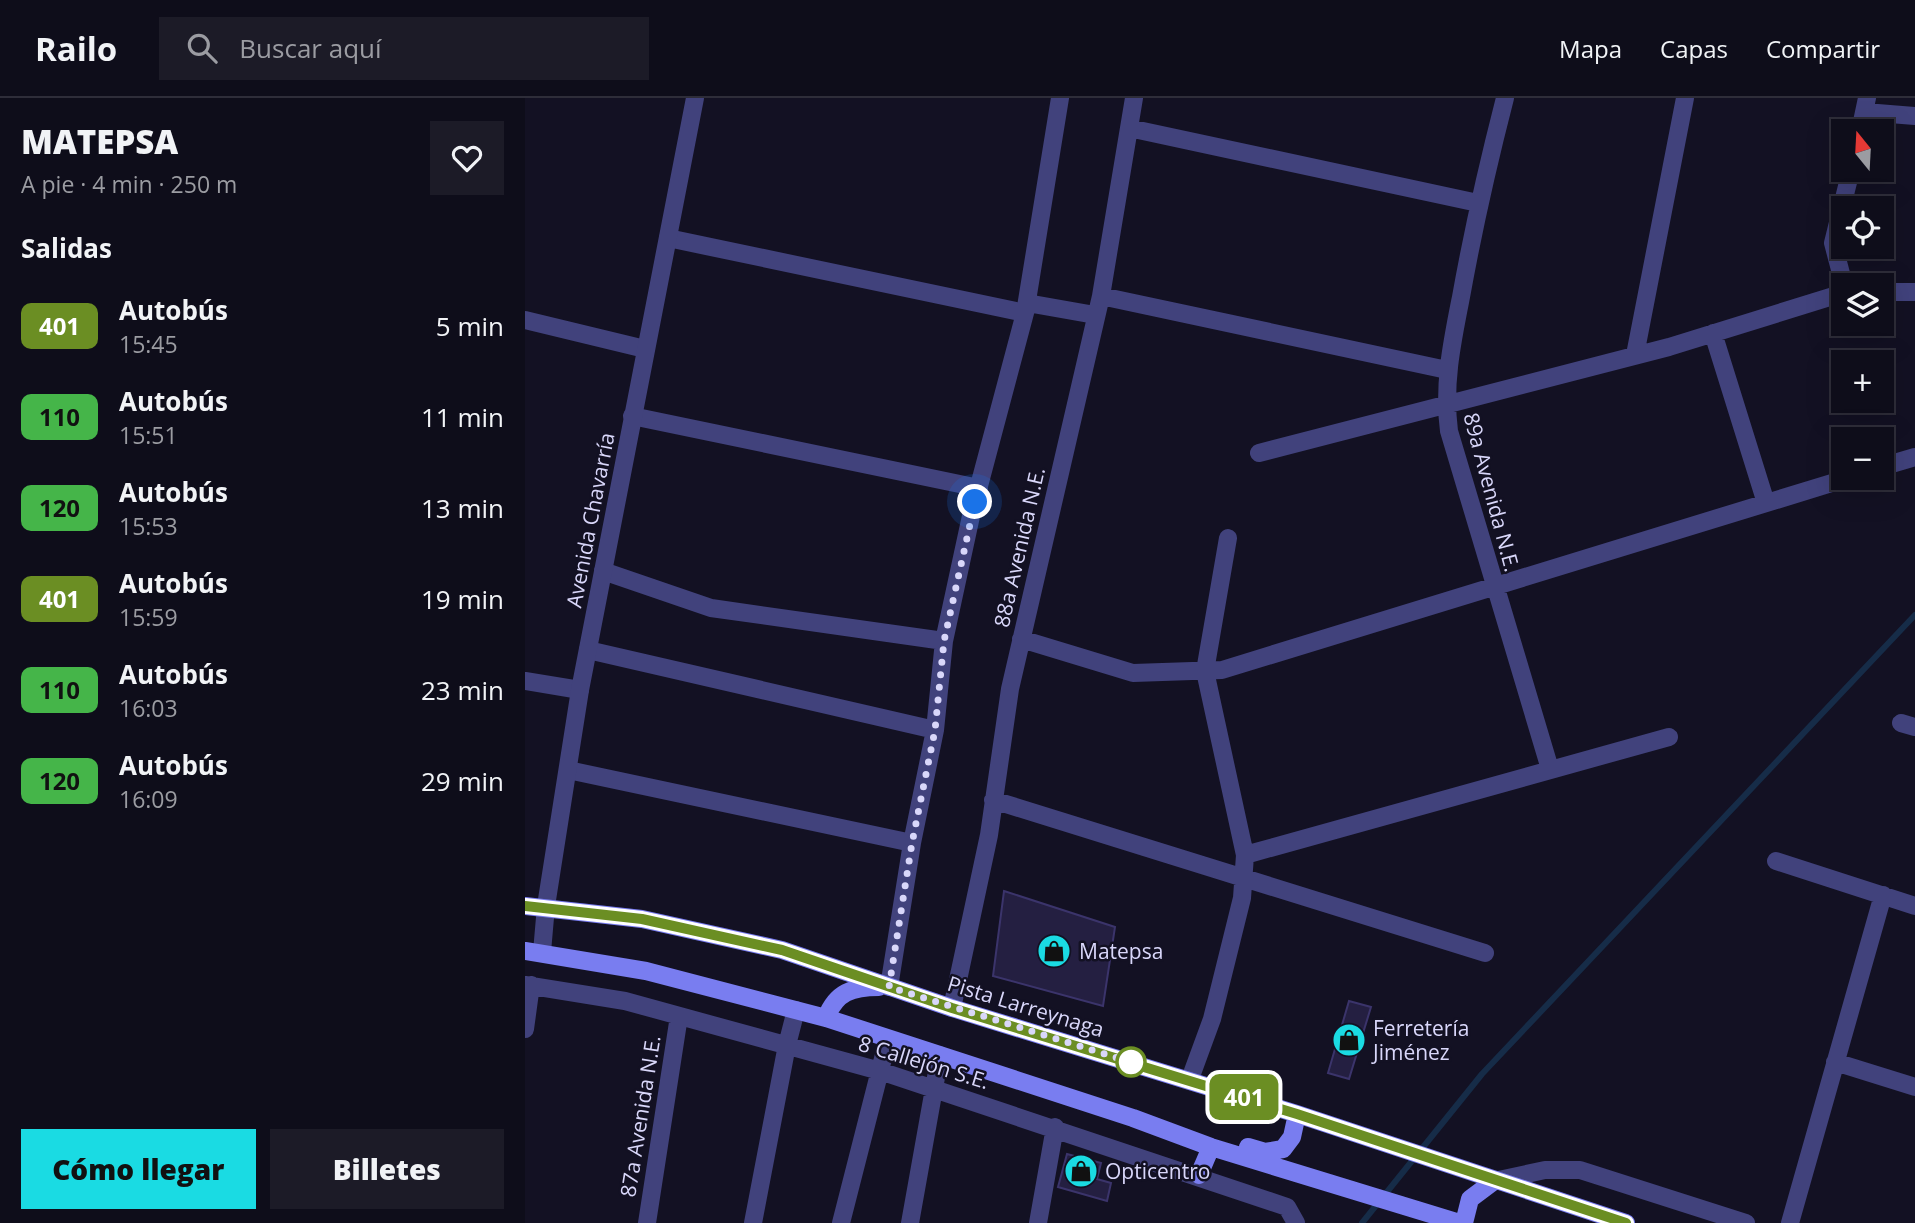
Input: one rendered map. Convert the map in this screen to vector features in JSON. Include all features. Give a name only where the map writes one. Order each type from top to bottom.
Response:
[{"type":"main road","name":"Pista Larreynaga","points":[[525,906],[546,906],[642,919],[782,950],[952,1008],[1190,1079],[1626,1223]]},
{"type":"main road","points":[[533,951],[646,971],[826,1018],[1133,1118],[1211,1147],[1462,1223],[1470,1199],[1480,1188],[1494,1181]]},
{"type":"main road","points":[[826,1018],[841,994],[858,987],[889,987]]},
{"type":"main road","points":[[1133,1118],[1153,1117],[1265,1152],[1283,1149],[1292,1137],[1297,1114]]},
{"type":"main road","points":[[1199,1175],[1211,1147]]},
{"type":"street","name":"Avenida Chavarría","points":[[533,951],[546,906],[580,690],[695,98]]},
{"type":"street","points":[[889,987],[912,843],[935,730],[944,641],[979,488],[1026,308],[1060,98]]},
{"type":"street","name":"88a Avenida N.E.","points":[[952,1008],[993,800],[1010,689],[1101,296],[1134,98]]},
{"type":"street","name":"89a Avenida N.E.","points":[[1505,98],[1478,203],[1447,370],[1445,404],[1449,430],[1494,588],[1550,769]]},
{"type":"street","points":[[1635,355],[1685,98]]},
{"type":"street","points":[[1866,105],[1915,116]]},
{"type":"street","points":[[1129,128],[1478,203]]},
{"type":"street","points":[[1841,273],[1833,243],[1848,182]]},
{"type":"street","points":[[668,238],[1026,308],[1095,315]]},
{"type":"street","points":[[1894,292],[1915,292]]},
{"type":"street","points":[[1101,296],[1447,370]]},
{"type":"street","points":[[1259,453],[1635,355],[1831,297]]},
{"type":"street","points":[[525,320],[645,348]]},
{"type":"street","points":[[1713,333],[1766,503]]},
{"type":"street","points":[[632,416],[979,488]]},
{"type":"street","points":[[1894,463],[1915,457]]},
{"type":"street","points":[[1021,639],[1133,673],[1222,670],[1831,483]]},
{"type":"street","points":[[1190,1079],[1212,1018],[1242,898],[1245,855],[1205,671],[1228,538]]},
{"type":"street","points":[[603,571],[711,608],[944,641]]},
{"type":"street","points":[[588,650],[935,730]]},
{"type":"street","points":[[525,681],[580,690]]},
{"type":"street","points":[[1245,855],[1669,737]]},
{"type":"street","points":[[568,770],[912,843]]},
{"type":"street","points":[[993,800],[1485,953]]},
{"type":"street","points":[[1776,861],[1915,906]]},
{"type":"street","points":[[1790,1223],[1883,895]]},
{"type":"street","points":[[525,1029],[528,985]]},
{"type":"street","name":"8 Callejón S.E.","points":[[528,985],[625,1001],[934,1087],[1287,1207],[1296,1222]]},
{"type":"street","points":[[753,1223],[796,1010]]},
{"type":"street","name":"87a Avenida N.E.","points":[[647,1223],[679,1016]]},
{"type":"street","points":[[841,1223],[888,1039]]},
{"type":"street","points":[[910,1223],[940,1055]]},
{"type":"street","points":[[1835,1062],[1915,1087]]},
{"type":"street","points":[[1038,1223],[1055,1127]]},
{"type":"street","points":[[1494,1181],[1545,1170],[1580,1170],[1746,1223]]},
{"type":"building","name":"Matepsa","points":[[1004,891],[1115,927],[1103,1006],[993,976]]},
{"type":"building","name":"Ferretería Jiménez","points":[[1349,1001],[1371,1007],[1349,1079],[1328,1073]]},
{"type":"building","name":"Opticentro","points":[[1067,1154],[1101,1163],[1097,1179],[1111,1183],[1107,1201],[1058,1187]]},
{"type":"waterway","points":[[1362,1223],[1482,1074],[1915,615]]},
{"type":"bus line","name":"401","points":[[525,906],[546,906],[642,919],[782,950],[952,1008],[1190,1079],[1626,1223]]},
{"type":"place","name":"Matepsa","points":[[1054,951]]},
{"type":"place","name":"Ferretería Jiménez","points":[[1349,1040]]},
{"type":"place","name":"Opticentro","points":[[1081,1171]]},
{"type":"route","points":[[975,502],[944,641],[935,730],[912,843],[889,987],[1131,1062]]}]
